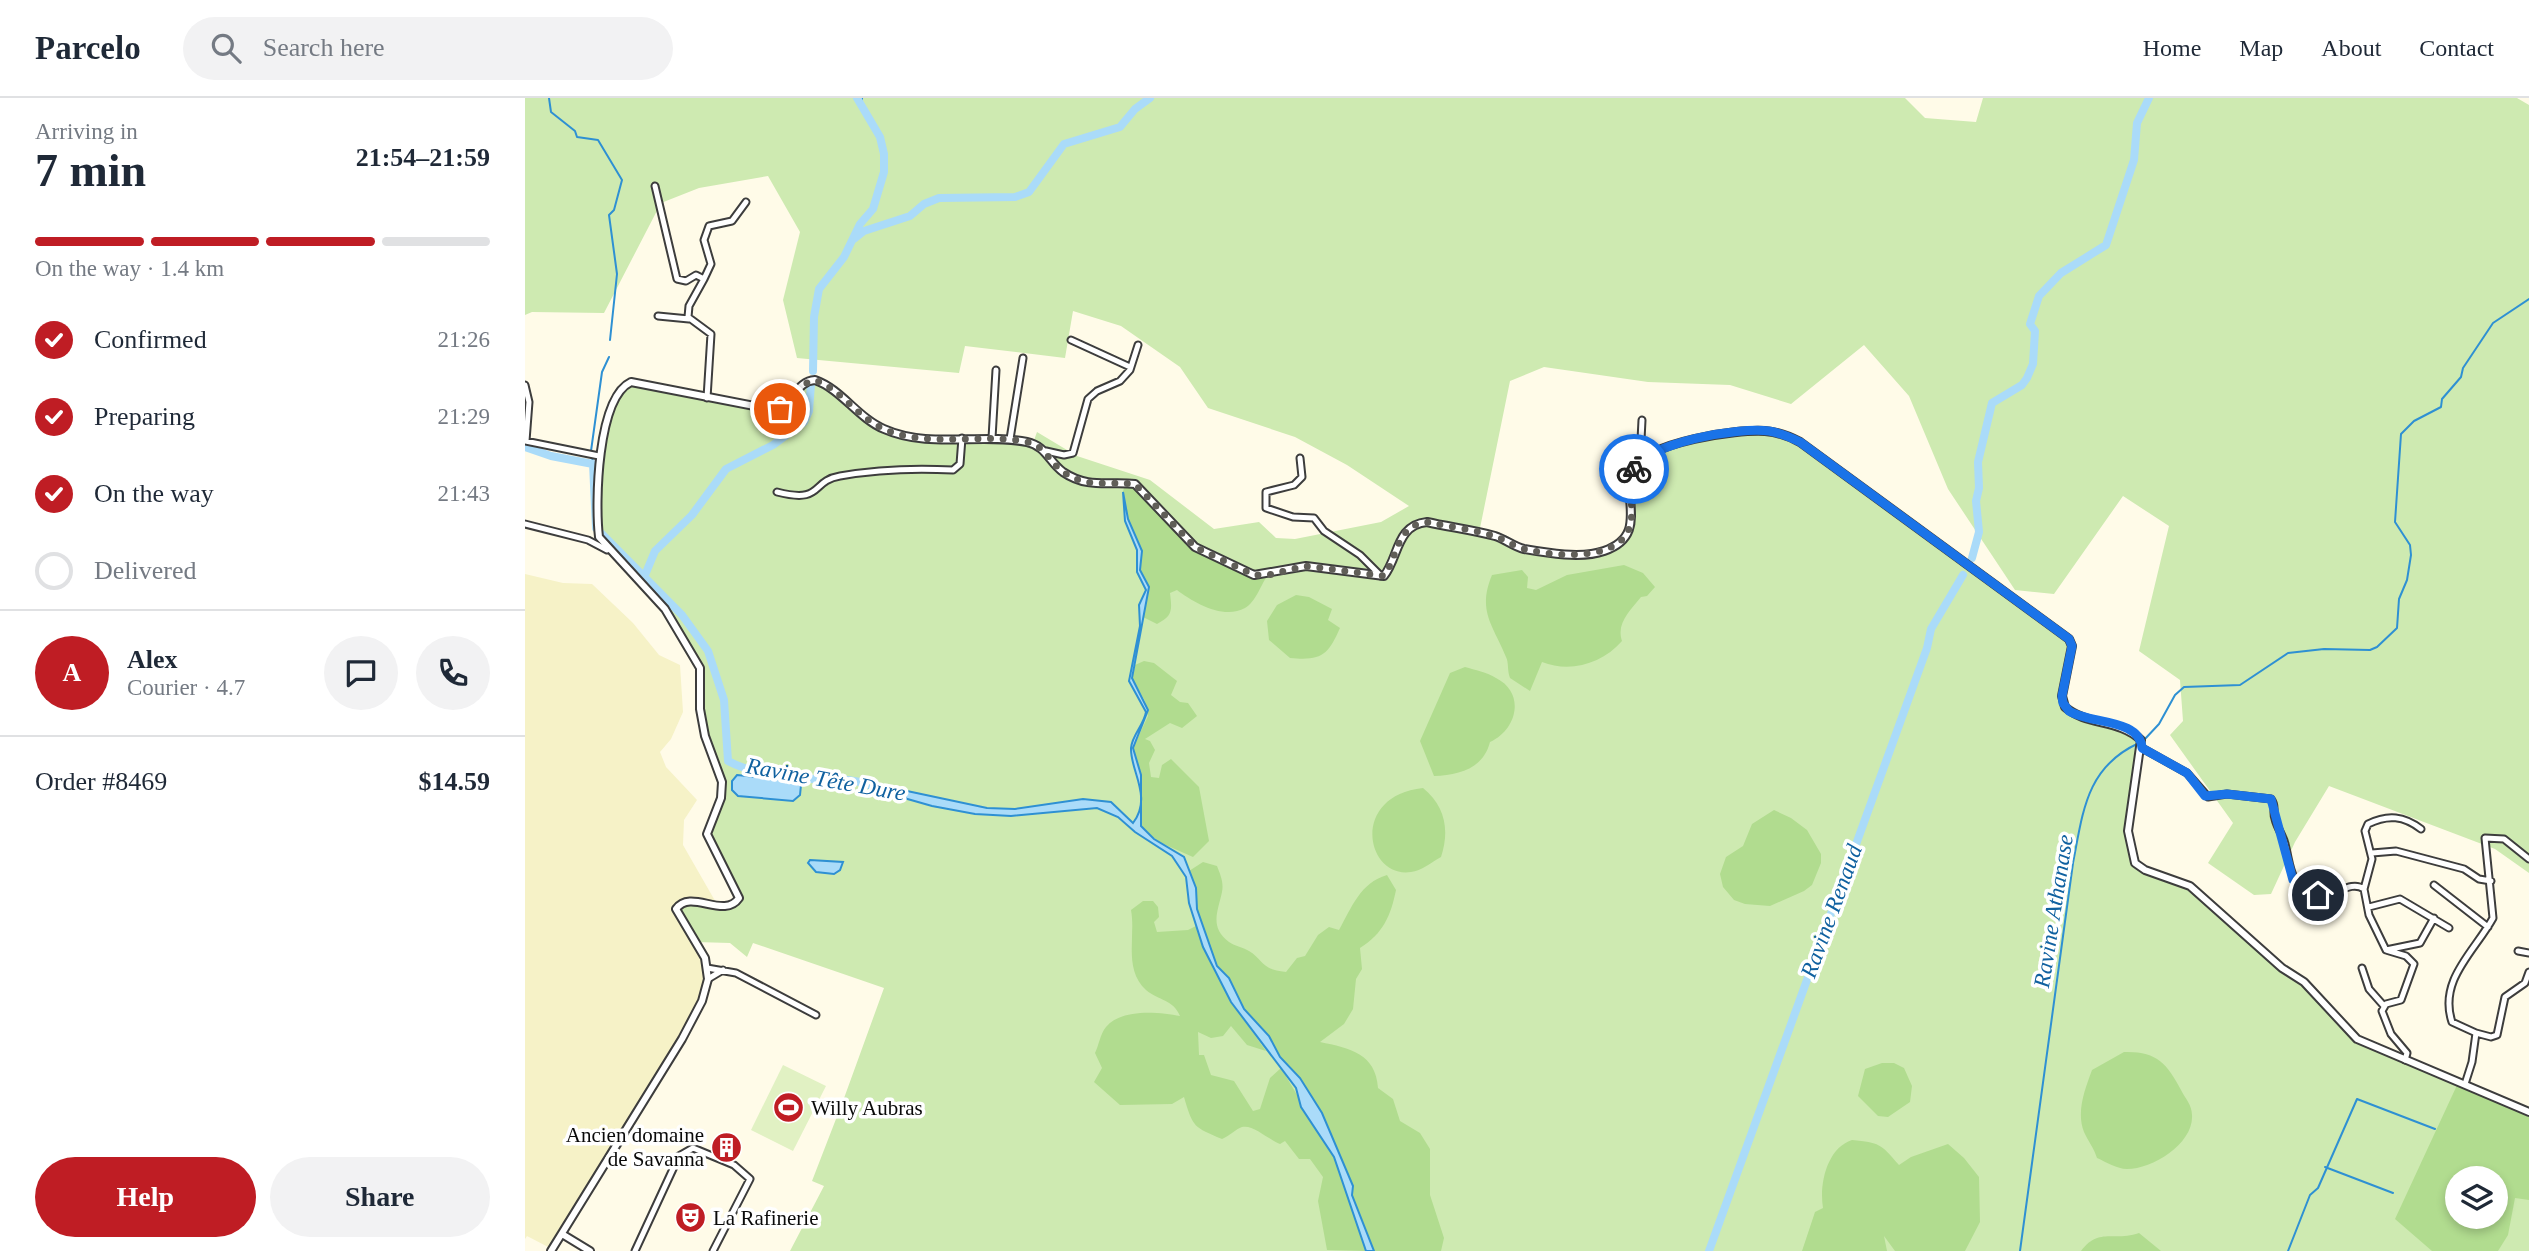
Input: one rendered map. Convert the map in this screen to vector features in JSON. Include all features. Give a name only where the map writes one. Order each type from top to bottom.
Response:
[{"type":"street","points":[[655,186],[677,279],[685,281],[695,275],[704,279]]},
{"type":"street","points":[[689,319],[689,306],[711,264],[704,240],[709,226],[732,222],[746,202]]},
{"type":"street","points":[[658,316],[689,319],[706,327],[711,334],[707,398]]},
{"type":"street","points":[[1070,340],[1130,368]]},
{"type":"street","points":[[607,550],[598,533],[599,456],[618,391],[623,386],[641,383],[775,411],[786,405],[802,385],[815,380],[860,416],[883,429],[921,438],[1010,439],[1031,443],[1046,451],[1064,455],[1073,453],[1088,399],[1097,391],[1121,381],[1130,368],[1138,345]]},
{"type":"street","points":[[1010,439],[1023,358]]},
{"type":"street","points":[[992,438],[996,370]]},
{"type":"street","points":[[525,385],[529,402],[526,441],[599,456]]},
{"type":"street","points":[[1046,451],[1064,472],[1085,481],[1109,485],[1135,484],[1195,547],[1240,570],[1254,575],[1268,575],[1306,566],[1381,577],[1387,573],[1399,539],[1420,523],[1497,537],[1523,549],[1586,555],[1616,546],[1626,535],[1632,520],[1630,478],[1640,460],[1642,420]]},
{"type":"street","points":[[1640,460],[1651,453],[1728,433],[1767,431],[1800,442],[2069,639],[2072,646],[2062,696],[2065,707],[2081,717],[2132,731],[2141,740],[2142,748],[2127,831],[2135,863],[2145,870],[2190,886],[2271,960],[2304,982],[2350,1033],[2405,1060],[2529,1112]]},
{"type":"street","points":[[776,492],[808,496],[840,476],[899,468],[953,470],[960,464],[962,438]]},
{"type":"street","points":[[1300,458],[1302,477],[1294,485],[1266,492],[1266,508],[1293,517],[1314,518],[1324,531],[1360,555],[1381,577]]},
{"type":"street","points":[[525,524],[588,540],[607,550],[642,583],[675,623],[700,668],[700,709],[705,736],[722,782],[721,798],[707,834],[739,898],[731,904],[718,906],[689,901],[680,904],[676,909],[702,951],[707,968],[708,979],[702,1000],[682,1039],[551,1251]]},
{"type":"street","points":[[2142,748],[2187,773],[2208,797],[2227,794],[2271,799],[2275,809],[2275,821],[2285,844],[2291,876],[2312,894],[2322,896],[2354,885],[2364,889]]},
{"type":"street","points":[[2384,1006],[2400,1000],[2413,964],[2406,956],[2386,950],[2369,915],[2364,889],[2372,853],[2365,831],[2371,822],[2404,818],[2421,829]]},
{"type":"street","points":[[2529,859],[2504,839],[2485,838],[2493,918],[2457,969],[2449,1007],[2452,1022],[2476,1033],[2491,1037],[2497,1034],[2505,997],[2526,985],[2529,972]]},
{"type":"street","points":[[2372,853],[2396,850],[2464,869],[2479,879],[2491,881]]},
{"type":"street","points":[[2434,885],[2488,927]]},
{"type":"street","points":[[2369,907],[2400,900],[2449,928]]},
{"type":"street","points":[[2386,950],[2420,943],[2434,918]]},
{"type":"street","points":[[2518,951],[2529,953]]},
{"type":"street","points":[[707,968],[736,973],[817,1016]]},
{"type":"street","points":[[2362,968],[2369,989],[2384,1006]]},
{"type":"street","points":[[708,979],[723,970]]},
{"type":"street","points":[[2384,1006],[2382,1011],[2391,1034],[2407,1053],[2405,1060]]},
{"type":"street","points":[[2465,1084],[2472,1062],[2476,1033]]},
{"type":"street","points":[[635,1251],[679,1156],[694,1148],[705,1150],[734,1165],[750,1179],[713,1251]]},
{"type":"street","points":[[562,1234],[590,1251]]},
{"type":"shaded area","points":[[525,574],[563,583],[592,584],[633,623],[659,655],[680,665],[683,712],[671,739],[660,752],[666,767],[697,800],[684,820],[683,845],[718,906],[696,942],[707,968],[702,1001],[552,1249],[527,1236],[525,1239]]},
{"type":"green space","points":[[525,98],[1905,98],[1925,118],[1976,122],[1983,98],[2517,98],[2529,105],[2529,873],[2495,849],[2329,786],[2295,842],[2271,894],[2254,895],[2208,863],[2233,823],[2170,735],[2183,721],[2180,680],[2139,651],[2169,526],[2123,496],[2054,594],[2015,590],[1948,489],[1909,396],[1864,345],[1791,404],[1730,385],[1648,382],[1544,367],[1510,381],[1479,533],[1555,553],[1596,552],[1613,546],[1630,528],[1633,512],[1633,471],[1651,453],[1714,435],[1767,431],[1800,442],[2071,643],[2063,703],[2074,714],[2122,727],[2141,740],[2128,831],[2139,866],[2179,879],[2251,943],[2304,982],[2350,1033],[2529,1112],[2529,1251],[790,1251],[824,1186],[812,1181],[836,1119],[832,1110],[839,1112],[884,988],[753,943],[747,957],[730,943],[696,942],[678,915],[680,904],[725,905],[739,897],[707,834],[721,798],[722,782],[700,709],[701,676],[675,623],[600,541],[601,455],[610,411],[619,394],[631,382],[775,410],[808,381],[822,382],[860,416],[901,435],[1033,443],[1037,432],[1077,456],[1150,480],[1214,529],[1259,522],[1276,538],[1295,539],[1381,522],[1409,506],[1347,465],[1295,437],[1208,408],[1180,367],[1121,326],[1073,311],[1065,358],[965,346],[959,373],[797,358],[783,300],[800,232],[768,176],[699,188],[661,203],[604,313],[532,312],[525,315]]},
{"type":"green space","points":[[1125,483],[1135,484],[1179,529],[1209,553],[1246,570],[1268,575],[1249,605],[1237,611],[1219,611],[1200,605],[1177,590],[1170,593],[1171,608],[1166,618],[1157,624],[1143,617],[1148,584],[1139,569],[1142,551],[1128,519],[1123,492]]},
{"type":"green space","points":[[1624,565],[1643,573],[1655,587],[1647,596],[1641,597],[1625,618],[1621,628],[1622,641],[1614,649],[1595,661],[1574,666],[1563,667],[1542,662],[1530,691],[1510,678],[1507,659],[1486,608],[1492,575],[1522,570],[1528,577],[1527,588],[1536,590],[1567,575]]},
{"type":"green space","points":[[1296,595],[1309,597],[1332,609],[1328,620],[1340,628],[1332,645],[1317,657],[1290,658],[1269,640],[1267,621],[1277,605]]},
{"type":"green space","points":[[1144,661],[1154,663],[1177,681],[1171,695],[1180,702],[1188,703],[1197,716],[1182,728],[1170,723],[1145,739],[1150,741],[1155,750],[1149,763],[1151,777],[1159,778],[1162,765],[1171,759],[1199,787],[1209,841],[1193,857],[1159,842],[1141,826],[1141,775],[1133,748],[1148,716],[1145,701],[1132,678],[1135,665]]},
{"type":"green space","points":[[1465,667],[1489,674],[1505,685],[1512,693],[1514,702],[1512,720],[1507,729],[1490,742],[1482,759],[1476,764],[1461,772],[1434,776],[1420,741],[1450,673]]},
{"type":"green space","points":[[1423,788],[1436,803],[1444,819],[1445,837],[1441,857],[1415,871],[1396,871],[1383,863],[1376,851],[1372,836],[1375,820],[1384,805],[1399,794]]},
{"type":"green space","points":[[1774,810],[1807,830],[1821,854],[1821,863],[1812,885],[1770,906],[1745,904],[1734,900],[1723,887],[1720,874],[1726,857],[1743,846],[1752,824]]},
{"type":"green space","points":[[1203,862],[1217,866],[1221,878],[1222,888],[1217,912],[1219,931],[1231,943],[1254,954],[1267,967],[1286,972],[1297,958],[1305,956],[1318,935],[1329,927],[1339,930],[1363,890],[1387,875],[1396,890],[1394,899],[1380,930],[1360,948],[1362,969],[1356,979],[1353,1009],[1344,1024],[1320,1042],[1351,1050],[1367,1060],[1376,1077],[1378,1088],[1393,1099],[1400,1121],[1420,1133],[1430,1149],[1430,1195],[1444,1238],[1441,1251],[1374,1251],[1352,1195],[1353,1186],[1322,1113],[1300,1078],[1280,1057],[1270,1038],[1244,1009],[1227,975],[1217,966],[1197,909],[1196,888],[1189,871]]},
{"type":"green space","points":[[1143,901],[1153,901],[1158,907],[1159,917],[1154,922],[1157,932],[1188,930],[1198,925],[1231,1002],[1266,1051],[1247,1045],[1231,1026],[1223,1036],[1211,1038],[1198,1032],[1199,1055],[1204,1055],[1211,1075],[1234,1081],[1253,1111],[1260,1109],[1270,1078],[1281,1068],[1334,1157],[1366,1251],[1327,1250],[1318,1201],[1323,1177],[1310,1159],[1299,1159],[1285,1141],[1280,1144],[1246,1127],[1222,1139],[1196,1125],[1184,1097],[1172,1104],[1120,1105],[1094,1082],[1102,1068],[1095,1053],[1104,1030],[1113,1021],[1141,1013],[1180,1016],[1174,1006],[1146,990],[1135,972],[1132,962],[1131,910]]},
{"type":"green space","points":[[2124,1052],[2144,1054],[2159,1060],[2176,1081],[2192,1115],[2186,1135],[2170,1152],[2148,1164],[2127,1169],[2115,1167],[2097,1158],[2084,1132],[2081,1117],[2082,1101],[2092,1070]]},
{"type":"green space","points":[[1882,1063],[1894,1063],[1904,1068],[1912,1086],[1910,1102],[1888,1117],[1878,1116],[1858,1096],[1865,1069]]},
{"type":"green space","name":"Willy Aubras","points":[[783,1065],[826,1086],[793,1151],[751,1130]]},
{"type":"green space","points":[[2458,1083],[2529,1117],[2529,1200],[2515,1198],[2508,1235],[2498,1251],[2432,1251],[2395,1219]]},
{"type":"green space","points":[[1852,1140],[1879,1145],[1899,1165],[1911,1157],[1948,1144],[1964,1158],[1979,1177],[1980,1222],[1965,1251],[1895,1251],[1884,1236],[1887,1251],[1802,1251],[1815,1212],[1823,1208],[1822,1188],[1831,1159],[1843,1144]]},
{"type":"green space","points":[[2139,1233],[2161,1251],[2081,1251],[2094,1239]]},
{"type":"water","points":[[1123,492],[1128,519],[1142,551],[1140,570],[1149,587],[1132,678],[1148,710],[1133,748],[1141,775],[1141,794],[1131,748],[1146,712],[1129,681],[1140,626],[1139,605],[1146,590],[1137,572],[1137,550],[1125,521]]},
{"type":"water","points":[[737,775],[797,781],[801,785],[800,795],[793,801],[738,796],[732,790],[732,781]]},
{"type":"water","points":[[860,781],[987,808],[1015,809],[1083,799],[1111,802],[1133,823],[1141,804],[1141,826],[1154,839],[1184,857],[1196,888],[1197,909],[1217,966],[1229,978],[1244,1009],[1269,1036],[1280,1057],[1300,1078],[1322,1113],[1353,1186],[1352,1195],[1374,1251],[1366,1251],[1334,1157],[1301,1107],[1296,1088],[1231,1002],[1203,947],[1189,903],[1186,877],[1172,856],[1135,832],[1118,817],[1097,808],[1011,816],[975,814],[932,806],[869,788]]},
{"type":"water","points":[[810,860],[843,862],[840,870],[834,874],[816,872],[808,863]]},
{"type":"waterway","points":[[549,98],[551,112],[575,131],[577,137],[598,140],[622,180],[614,210],[609,215],[617,274],[610,340]]},
{"type":"waterway","name":"Ravine Tête Dure","points":[[813,371],[814,317],[819,289],[844,257],[860,224],[873,209],[884,172],[880,137],[857,98]]},
{"type":"waterway","name":"Ravine Tête Dure","points":[[862,98],[862,104]]},
{"type":"waterway","points":[[854,239],[864,231],[910,216],[924,204],[939,198],[1015,197],[1029,192],[1064,144],[1120,127],[1135,109],[1150,98]]},
{"type":"waterway","name":"Ravine Renaud","points":[[1972,558],[1979,532],[1976,501],[1979,488],[1978,462],[1992,403],[2022,385],[2027,378],[2033,364],[2035,331],[2030,324],[2039,296],[2061,273],[2106,245],[2134,160],[2137,123],[2149,98]]},
{"type":"waterway","name":"Ravine Athanase","points":[[2144,740],[2159,724],[2175,695],[2184,687],[2240,685],[2288,653],[2324,649],[2370,650],[2397,628],[2399,599],[2407,580],[2411,555],[2410,545],[2395,522],[2401,434],[2414,421],[2441,407],[2442,399],[2461,377],[2463,368],[2493,323],[2529,299]]},
{"type":"waterway","points":[[591,451],[602,372],[609,357]]},
{"type":"waterway","name":"Ravine Tête Dure","points":[[645,575],[655,551],[692,515],[726,469],[773,445],[804,422],[809,411],[811,384]]},
{"type":"waterway","points":[[525,447],[551,456],[593,464],[596,528]]},
{"type":"waterway","points":[[592,457],[593,464]]},
{"type":"waterway","name":"Ravine Tête Dure","points":[[602,534],[682,615],[708,651],[724,700],[728,761],[770,775],[850,780],[870,785]]},
{"type":"waterway","name":"Ravine Renaud","points":[[1709,1251],[1927,648],[1931,629],[1963,575]]},
{"type":"waterway","name":"Ravine Athanase","points":[[2020,1251],[2080,826],[2097,778],[2121,753],[2139,743]]},
{"type":"waterway","points":[[2288,1251],[2310,1195],[2318,1188],[2357,1099],[2435,1129]]},
{"type":"waterway","points":[[2325,1167],[2393,1193]]},
{"type":"way so far","points":[[780,409],[802,385],[815,380],[822,382],[860,416],[883,429],[901,435],[921,438],[1010,439],[1031,443],[1041,447],[1058,467],[1076,478],[1094,484],[1114,486],[1125,483],[1142,488],[1195,547],[1254,575],[1268,575],[1306,566],[1375,577],[1384,576],[1399,539],[1415,526],[1427,522],[1497,537],[1523,549],[1586,555],[1602,552],[1616,546],[1626,535],[1632,520],[1630,478],[1634,469]]},
{"type":"place","name":"Willy Aubras","points":[[788,1108]]},
{"type":"place","name":"Ancien domaine de Savanna","points":[[727,1147]]},
{"type":"place","name":"La Rafinerie","points":[[690,1218]]},
{"type":"route","points":[[1634,469],[1640,460],[1651,453],[1714,435],[1767,431],[1783,434],[1800,442],[1925,536],[2065,635],[2072,646],[2062,696],[2069,711],[2132,731],[2141,740],[2142,748],[2187,773],[2196,781],[2205,796],[2227,794],[2266,796],[2271,799],[2275,809],[2275,821],[2285,844],[2291,876],[2296,883],[2318,895]]}]
